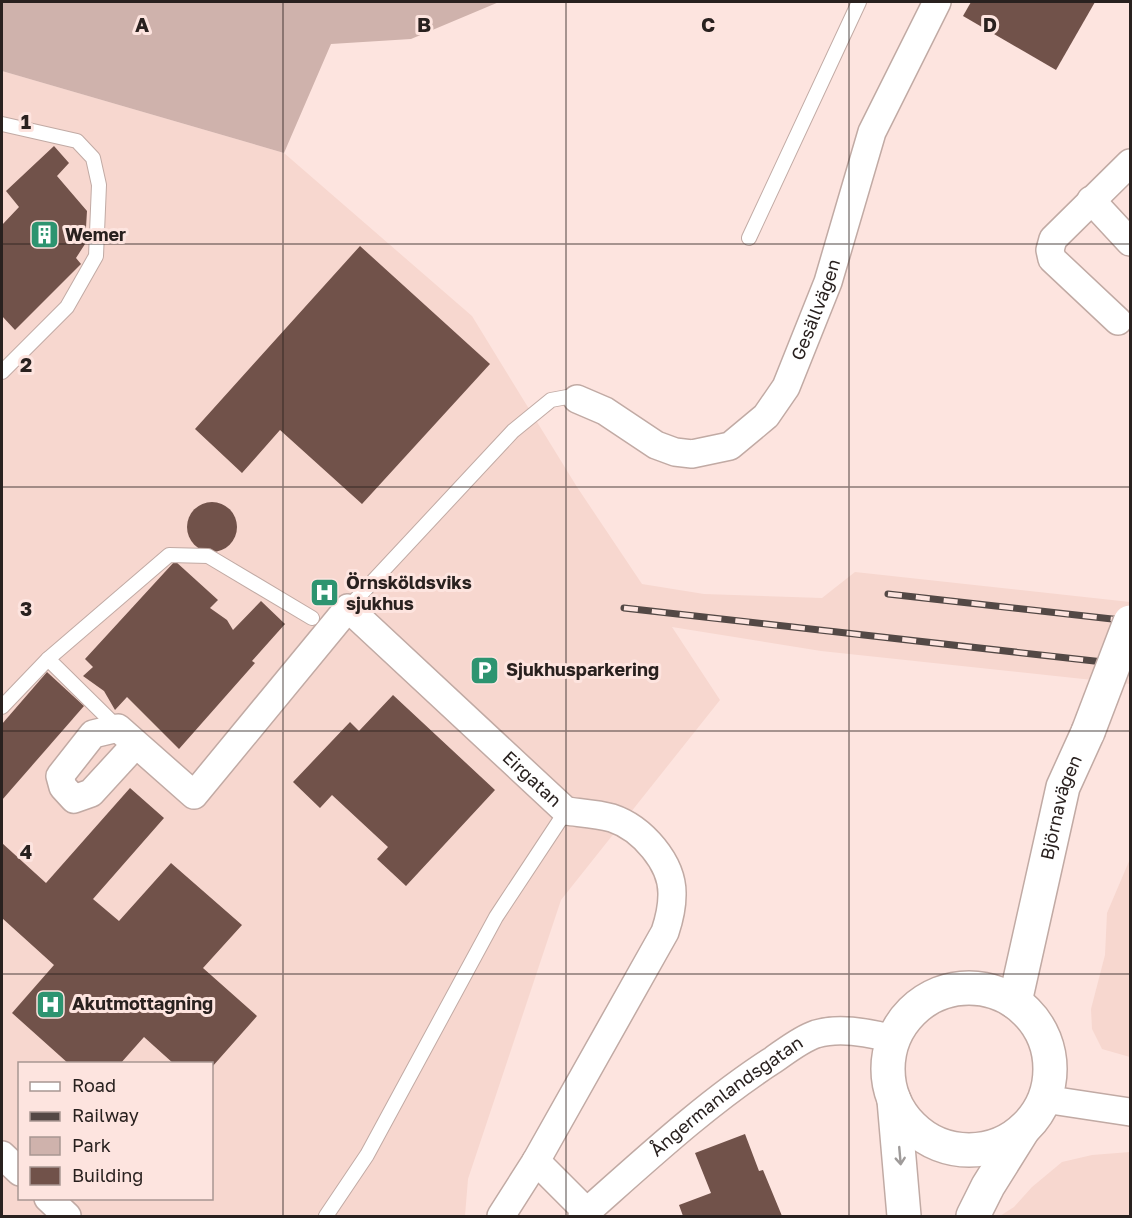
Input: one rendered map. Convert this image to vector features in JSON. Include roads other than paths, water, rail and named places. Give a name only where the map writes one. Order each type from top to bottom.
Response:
[{"type":"main road","name":"Björnavägen","points":[[1015,1002],[1063,787],[1088,732],[1131,622]]},
{"type":"main road","points":[[904,1216],[888,1062],[893,1039],[907,1016],[927,999],[951,989],[978,988],[1003,995],[1015,1002],[1034,1021],[1046,1046],[1050,1073],[1044,1099],[984,1193],[973,1216]]},
{"type":"main road","points":[[893,1098],[898,1109],[915,1129],[938,1144],[951,1148],[964,1150],[991,1147],[1025,1127]]},
{"type":"street","name":"Gesällvägen","points":[[578,399],[605,411],[656,445],[675,452],[692,454],[730,446],[748,434],[766,416],[786,387],[828,282],[872,132],[937,2]]},
{"type":"street","points":[[1118,321],[1053,259],[1050,250],[1053,239],[1131,163]]},
{"type":"street","points":[[1091,200],[1131,242]]},
{"type":"street","points":[[127,736],[194,795],[348,608]]},
{"type":"street","name":"Eirgatan","points":[[348,608],[566,811],[610,817],[628,824],[658,854],[667,870],[672,893],[665,932],[536,1161],[501,1216]]},
{"type":"street","name":"Ångermanlandsgatan","points":[[586,1215],[743,1079],[801,1042],[817,1034],[848,1032],[871,1033],[893,1039]]},
{"type":"street","points":[[1044,1099],[1131,1112]]},
{"type":"street","points":[[2,1155],[18,1170]]},
{"type":"street","points":[[536,1161],[586,1215]]},
{"type":"street","points":[[50,1200],[68,1216]]},
{"type":"lane","points":[[749,238],[859,2]]},
{"type":"lane","points":[[2,124],[77,141],[93,158],[99,185],[96,256],[68,307],[2,372]]},
{"type":"lane","points":[[348,608],[513,431],[551,400],[567,397],[578,399]]},
{"type":"lane","points":[[2,707],[48,659],[169,555],[208,556],[312,618]]},
{"type":"lane","points":[[48,659],[127,736]]},
{"type":"lane","points":[[326,1216],[367,1155],[496,917],[566,811]]},
{"type":"railway","points":[[888,594],[1130,621]]},
{"type":"railway","points":[[624,608],[1130,665]]},
{"type":"place","name":"Wemer","points":[[44,235]]},
{"type":"place","name":"Örnsköldsviks sjukhus","points":[[325,593]]},
{"type":"place","name":"Sjukhusparkering","points":[[485,670]]},
{"type":"place","name":"Akutmottagning","points":[[51,1004]]}]
